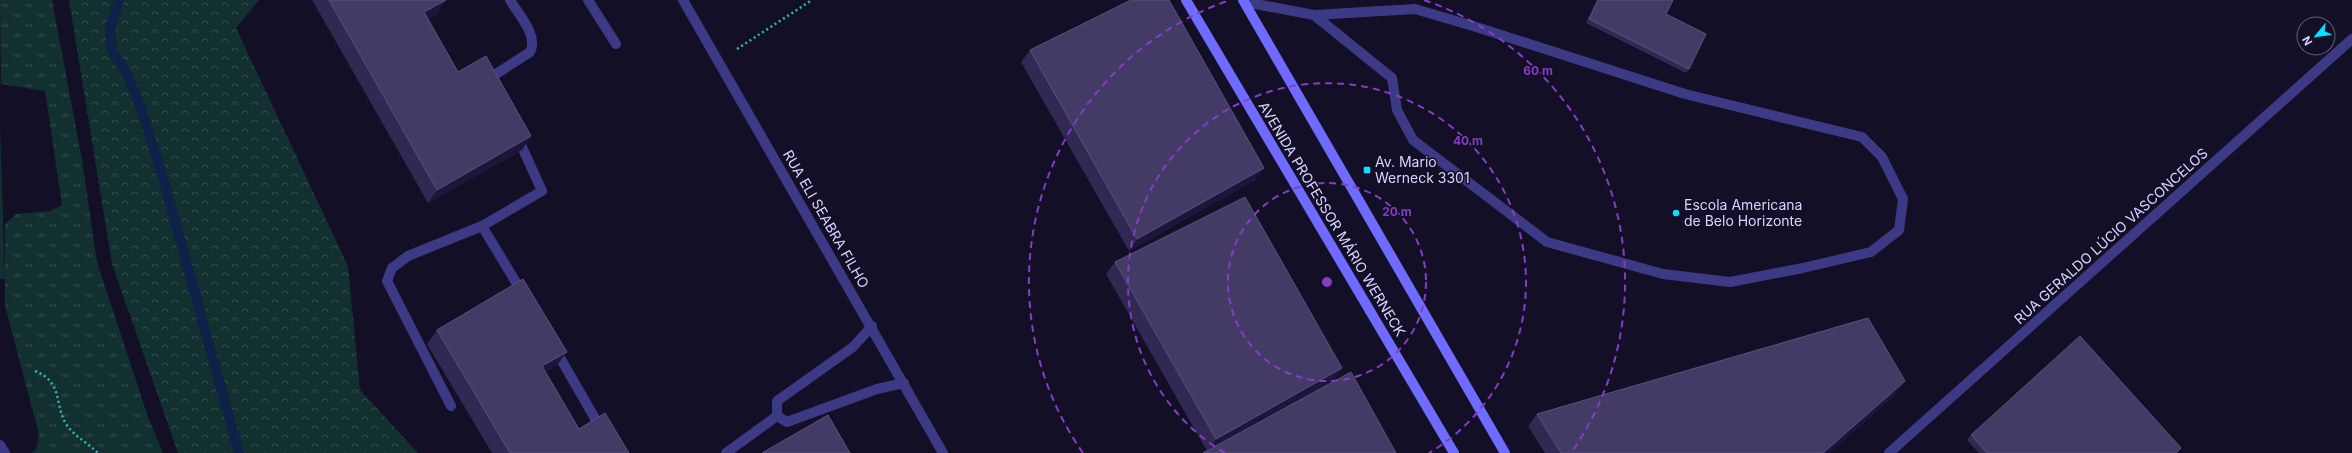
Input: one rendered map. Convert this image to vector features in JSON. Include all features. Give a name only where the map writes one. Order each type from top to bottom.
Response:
[{"type":"main road","name":"AVENIDA PROFESSOR MÁRIO WERNECK","points":[[1186,0],[1454,453]]},
{"type":"main road","name":"AVENIDA PROFESSOR MÁRIO WERNECK","points":[[1244,1],[1505,453]]},
{"type":"street","points":[[494,96],[490,82],[496,74],[530,52],[533,47],[533,38],[510,0]]},
{"type":"street","points":[[588,0],[616,44]]},
{"type":"street","name":"RUA ELI SEABRA FILHO","points":[[683,0],[872,326],[943,453]]},
{"type":"street","points":[[1244,1],[1314,15],[1415,9],[1473,26],[1685,94],[1862,137],[1882,158],[1903,199],[1899,230],[1871,252],[1803,268],[1730,282],[1663,274],[1547,242],[1413,140],[1397,110],[1392,78],[1314,15]]},
{"type":"street","name":"RUA GERALDO LÚCIO VASCONCELOS","points":[[1889,453],[2352,40]]},
{"type":"street","points":[[451,406],[387,281],[392,268],[408,256],[482,226],[542,191],[523,145],[512,127]]},
{"type":"street","points":[[482,226],[527,302]]},
{"type":"street","points":[[777,416],[777,401],[853,347],[872,326]]},
{"type":"street","points":[[551,343],[615,453]]},
{"type":"street","points":[[777,416],[787,422],[877,389],[904,383]]},
{"type":"street","points":[[726,453],[777,416]]},
{"type":"street","points":[[0,445],[5,453]]},
{"type":"path","points":[[719,62],[812,0]]},
{"type":"path","points":[[35,371],[44,375],[56,389],[66,424],[77,436],[98,453]]},
{"type":"green space","points":[[0,0],[52,0],[82,160],[97,262],[148,417],[163,453],[31,453],[36,450],[39,434],[5,306],[5,224],[16,214],[50,211],[62,205],[45,91],[1,84]]},
{"type":"green space","points":[[69,0],[259,0],[236,28],[348,266],[360,390],[418,453],[178,453],[112,264]]},
{"type":"green space","points":[[0,124],[5,279],[0,279]]},
{"type":"building","points":[[329,0],[446,0],[424,12],[458,72],[486,56],[531,136],[437,190]]},
{"type":"building","points":[[1131,0],[1169,0],[1264,168],[1137,239],[1030,50]]},
{"type":"building","points":[[1598,0],[1673,0],[1666,14],[1706,34],[1689,69],[1589,19]]},
{"type":"building","points":[[1245,197],[1342,368],[1216,439],[1115,262]]},
{"type":"building","points":[[523,279],[567,352],[542,366],[579,429],[605,413],[629,453],[510,453],[437,330]]},
{"type":"building","points":[[1868,318],[1905,381],[1823,453],[1561,453],[1537,414]]},
{"type":"building","points":[[2080,336],[2181,448],[2176,453],[1987,453],[1971,435]]},
{"type":"building","points":[[1351,372],[1396,453],[1203,453]]},
{"type":"building","points":[[828,415],[850,453],[762,453]]},
{"type":"waterway","points":[[119,0],[110,28],[112,50],[128,76],[142,111],[163,178],[239,453]]},
{"type":"place","name":"Av. Mario Werneck 3301","points":[[1367,170]]},
{"type":"place","name":"Escola Americana de Belo Horizonte","points":[[1676,213]]}]
